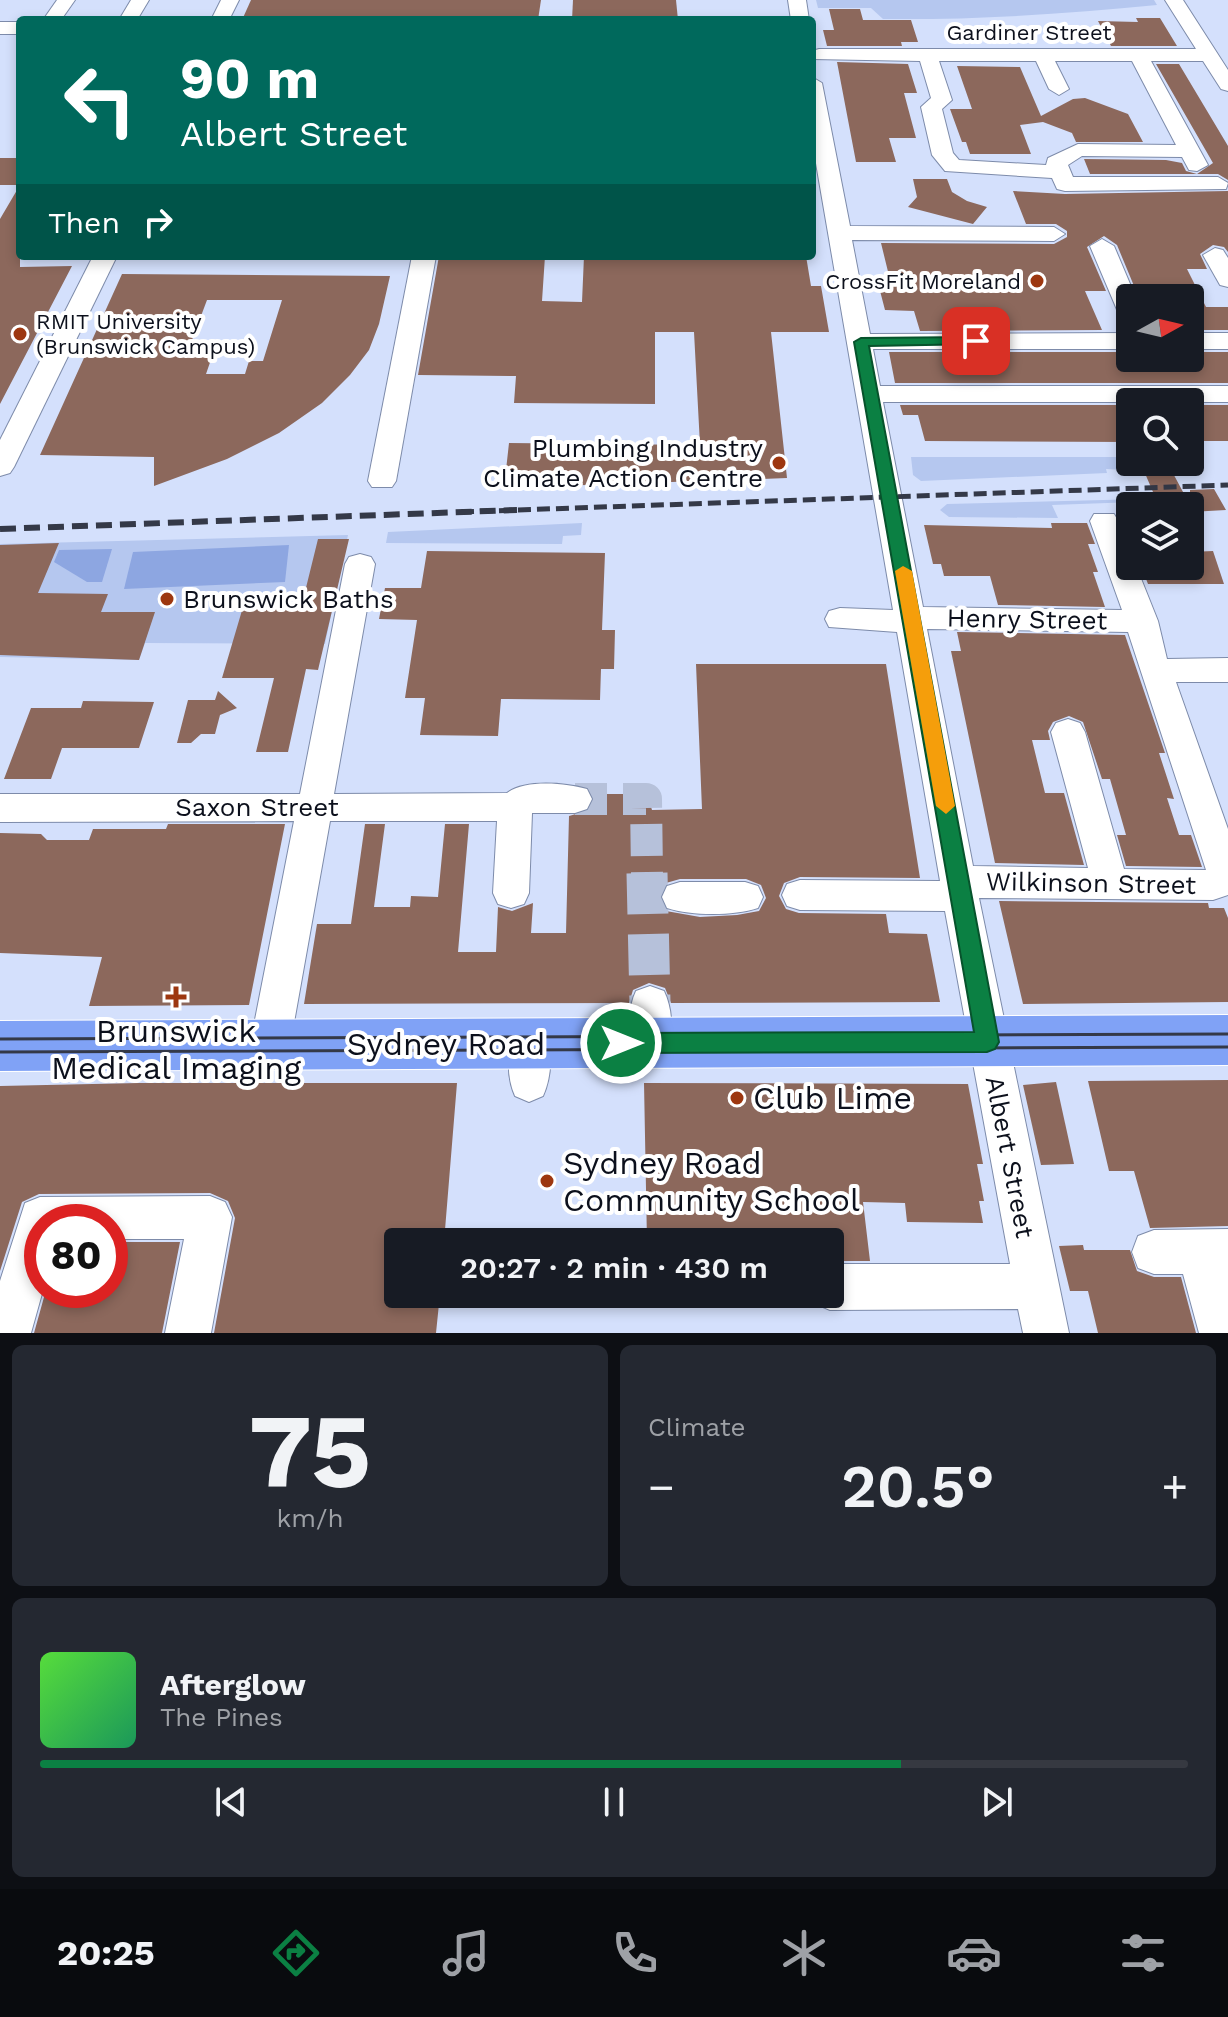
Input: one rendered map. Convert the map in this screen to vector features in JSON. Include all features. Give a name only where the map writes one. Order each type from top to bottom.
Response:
[{"type":"highway","name":"Sydney Road","points":[[0,1046],[270,1045],[530,1063],[651,1023],[987,1042],[1228,1040]]},
{"type":"street","points":[[1174,0],[1228,85]]},
{"type":"street","name":"Gardiner Street","points":[[816,61],[849,57],[1209,55]]},
{"type":"street","points":[[928,56],[942,100],[931,107],[943,155],[953,166],[1059,172]]},
{"type":"street","points":[[1043,56],[1059,89]]},
{"type":"street","points":[[1139,56],[1201,172],[1223,184]]},
{"type":"street","name":"Albert Street","points":[[816,74],[840,233],[987,1042],[1046,1333]]},
{"type":"street","points":[[1189,151],[1078,150],[1056,163],[1065,184],[1223,184]]},
{"type":"street","points":[[840,233],[1054,234]]},
{"type":"street","points":[[1102,246],[1118,284]]},
{"type":"street","points":[[1215,255],[1228,280]]},
{"type":"street","points":[[2,467],[103,260]]},
{"type":"street","points":[[382,481],[423,260]]},
{"type":"street","points":[[861,342],[1116,341]]},
{"type":"street","points":[[1204,341],[1228,341]]},
{"type":"street","points":[[871,394],[1228,394]]},
{"type":"street","name":"Wilkinson Street","points":[[800,895],[961,889],[1224,886],[1224,869],[1156,671],[1142,621],[1104,521]]},
{"type":"street","points":[[270,1045],[360,564]]},
{"type":"street","name":"Henry Street","points":[[840,619],[1142,621]]},
{"type":"street","points":[[1156,671],[1228,670]]},
{"type":"street","points":[[1068,732],[1111,886]]},
{"type":"street","name":"Saxon Street","points":[[0,808],[314,807],[546,802],[511,893]]},
{"type":"street","points":[[680,897],[745,897]]},
{"type":"street","points":[[8,1333],[40,1218],[210,1217],[188,1333]]},
{"type":"street","points":[[1154,1252],[1213,1252],[1222,1333]]},
{"type":"street","points":[[844,1287],[1037,1286]]},
{"type":"shaded area","points":[[816,0],[1154,0],[1157,5],[1020,16],[883,19],[871,8],[818,8]]},
{"type":"shaded area","points":[[911,457],[1116,457],[1116,470],[1106,469],[1107,473],[921,481],[913,475]]},
{"type":"shaded area","points":[[1116,500],[1116,503],[1052,505],[1058,518],[949,517],[940,510],[947,504]]},
{"type":"shaded area","points":[[582,523],[581,535],[563,536],[562,544],[386,543],[388,532]]},
{"type":"shaded area","name":"Brunswick Baths","points":[[348,535],[325,644],[145,643],[139,660],[0,657],[0,544]]},
{"type":"shaded area","points":[[289,545],[285,582],[124,589],[133,552]]},
{"type":"shaded area","points":[[112,549],[102,582],[87,582],[54,562],[59,550]]},
{"type":"building","points":[[251,0],[541,0],[539,16],[244,16]]},
{"type":"building","points":[[573,0],[676,0],[678,16],[572,16]]},
{"type":"building","points":[[829,9],[860,9],[863,20],[911,20],[918,42],[901,42],[902,46],[827,46],[823,30],[834,30]]},
{"type":"building","points":[[1136,18],[1160,18],[1177,46],[1111,46],[1098,21],[1138,22]]},
{"type":"building","points":[[837,62],[908,64],[917,93],[904,93],[916,138],[889,138],[896,162],[856,162]]},
{"type":"building","points":[[1156,64],[1179,64],[1228,146],[1228,180],[1218,174],[1197,174],[1213,163]]},
{"type":"building","points":[[957,66],[1020,67],[1041,116],[1073,99],[1085,98],[1128,114],[1143,142],[1076,142],[1072,133],[1043,122],[1020,125],[1031,154],[970,154],[966,142],[962,142],[950,109],[972,109]]},
{"type":"building","points":[[0,158],[16,158],[16,185],[0,185]]},
{"type":"building","points":[[1084,159],[1166,160],[1182,163],[1186,171],[1197,174],[1090,174]]},
{"type":"building","points":[[913,179],[947,179],[952,192],[987,207],[973,224],[908,207],[917,197]]},
{"type":"building","points":[[1013,191],[1065,194],[1228,191],[1228,252],[1224,247],[1213,245],[1200,254],[1207,269],[1187,269],[1194,284],[1133,284],[1117,245],[1104,236],[1087,247],[1106,291],[1085,291],[1102,330],[920,331],[914,311],[885,310],[879,287],[892,288],[881,243],[1054,244],[1067,237],[1067,231],[1056,224],[1026,224]]},
{"type":"building","name":"RMIT University (Brunswick Campus)","points":[[16,192],[16,260],[20,260],[20,267],[72,266],[0,404],[0,219]]},
{"type":"building","points":[[438,260],[545,260],[542,301],[582,302],[584,260],[807,260],[811,286],[821,286],[829,332],[771,332],[787,478],[504,488],[509,443],[700,445],[694,332],[655,332],[655,404],[514,403],[516,376],[418,375]]},
{"type":"building","points":[[122,274],[390,276],[379,324],[369,350],[322,403],[279,433],[227,459],[154,486],[154,457],[40,455]],"holes":[[[207,300],[282,300],[263,361],[249,361],[245,374],[206,374],[215,348],[189,348]]]},
{"type":"building","points":[[1204,303],[1206,307],[1228,307],[1228,330],[1204,330]]},
{"type":"building","points":[[889,352],[1116,352],[1116,372],[1204,372],[1204,352],[1228,352],[1228,383],[895,383]]},
{"type":"building","points":[[900,405],[1116,405],[1116,442],[925,441],[918,415],[903,415]]},
{"type":"building","points":[[1204,405],[1228,405],[1228,441],[1204,441]]},
{"type":"building","points":[[1146,476],[1174,476],[1183,492],[1153,492]]},
{"type":"building","points":[[1214,489],[1226,510],[1204,511],[1204,492],[1190,490]]},
{"type":"building","points":[[1051,523],[1087,523],[1095,544],[1088,544],[1098,572],[1093,572],[1105,607],[998,605],[990,576],[944,576],[941,564],[933,564],[924,525],[1052,528]]},
{"type":"building","points":[[318,539],[349,539],[318,670],[306,669],[288,752],[256,752],[274,678],[222,678],[243,607],[301,608]]},
{"type":"building","points":[[59,543],[38,593],[108,594],[101,612],[155,612],[139,660],[0,655],[0,545]]},
{"type":"building","points":[[427,551],[605,553],[602,630],[615,630],[614,669],[601,669],[600,700],[501,699],[498,736],[420,735],[425,698],[405,698],[417,620],[379,619],[385,588],[421,588]]},
{"type":"building","points":[[1204,551],[1213,551],[1224,584],[1148,584],[1146,580],[1204,580]]},
{"type":"building","points":[[957,632],[1125,635],[1165,753],[1159,753],[1174,799],[1167,798],[1179,835],[1191,835],[1202,867],[1126,866],[1117,835],[1126,835],[1110,779],[1102,779],[1083,722],[1069,716],[1053,722],[1048,731],[1050,740],[1032,740],[1045,793],[1064,793],[1084,865],[995,863],[951,651],[961,651]]},
{"type":"building","points":[[696,664],[886,664],[920,878],[800,877],[784,883],[779,896],[786,909],[799,913],[886,914],[889,933],[927,934],[940,1002],[671,1003],[665,988],[649,983],[633,990],[629,1003],[304,1004],[317,924],[351,924],[365,824],[385,824],[374,907],[410,907],[411,896],[438,897],[445,824],[469,824],[458,952],[496,952],[498,907],[512,911],[533,903],[531,933],[566,933],[569,816],[590,810],[595,800],[593,794],[647,794],[652,810],[702,809]],"holes":[[[680,879],[746,879],[761,885],[766,898],[759,911],[700,917],[666,911],[659,896],[666,883]]]},
{"type":"building","points":[[218,691],[237,708],[220,715],[215,734],[201,734],[191,743],[177,743],[188,700],[215,700]]},
{"type":"building","points":[[83,701],[154,702],[139,748],[62,748],[51,779],[4,779],[31,708],[81,708]]},
{"type":"building","points":[[168,824],[285,824],[249,1005],[89,1006],[102,957],[0,953],[0,833],[41,834],[47,840],[89,840],[93,829],[166,829]]},
{"type":"building","points":[[999,901],[1208,903],[1209,908],[1224,908],[1228,918],[1228,1002],[1023,1004]]},
{"type":"building","points":[[1228,1080],[1228,1226],[1150,1228],[1134,1171],[1109,1171],[1088,1081]]},
{"type":"building","points":[[1056,1082],[1074,1164],[1041,1165],[1023,1085]]},
{"type":"building","points":[[457,1083],[445,1228],[384,1228],[384,1308],[439,1308],[436,1333],[214,1333],[235,1218],[228,1201],[210,1193],[39,1194],[22,1202],[0,1271],[0,1086]]},
{"type":"building","points":[[644,1083],[968,1084],[983,1164],[977,1164],[984,1201],[979,1201],[983,1223],[907,1222],[905,1203],[863,1202],[870,1261],[844,1261],[844,1228],[647,1228]]},
{"type":"building","points":[[128,1242],[180,1242],[162,1333],[34,1333],[41,1308],[128,1308]]},
{"type":"building","points":[[1083,1245],[1084,1250],[1130,1250],[1137,1271],[1154,1277],[1181,1277],[1196,1333],[1098,1333],[1088,1291],[1070,1291],[1059,1246]]},
{"type":"tunnel","points":[[575,799],[646,799],[647,875]]},
{"type":"tunnel","points":[[647,873],[650,1003]]},
{"type":"tram line","points":[[0,1039],[1228,1034]]},
{"type":"tram line","points":[[0,1052],[1228,1047]]},
{"type":"railway","points":[[498,511],[1228,485]]},
{"type":"railway","points":[[498,511],[517,510]]},
{"type":"railway","points":[[0,529],[498,511]]},
{"type":"railway","points":[[461,512],[498,511]]},
{"type":"slow traffic","points":[[903,571],[946,806]]},
{"type":"place","name":"CrossFit Moreland","points":[[1037,281]]},
{"type":"place","name":"RMIT University (Brunswick Campus)","points":[[20,334]]},
{"type":"place","name":"Plumbing Industry Climate Action Centre","points":[[779,463]]},
{"type":"place","name":"Brunswick Baths","points":[[167,599]]},
{"type":"place","name":"Brunswick Medical Imaging","points":[[176,997]]},
{"type":"place","name":"Club Lime","points":[[737,1098]]},
{"type":"place","name":"Sydney Road Community School","points":[[547,1181]]},
{"type":"route","points":[[621,1043],[987,1042],[861,342],[976,341]]}]
